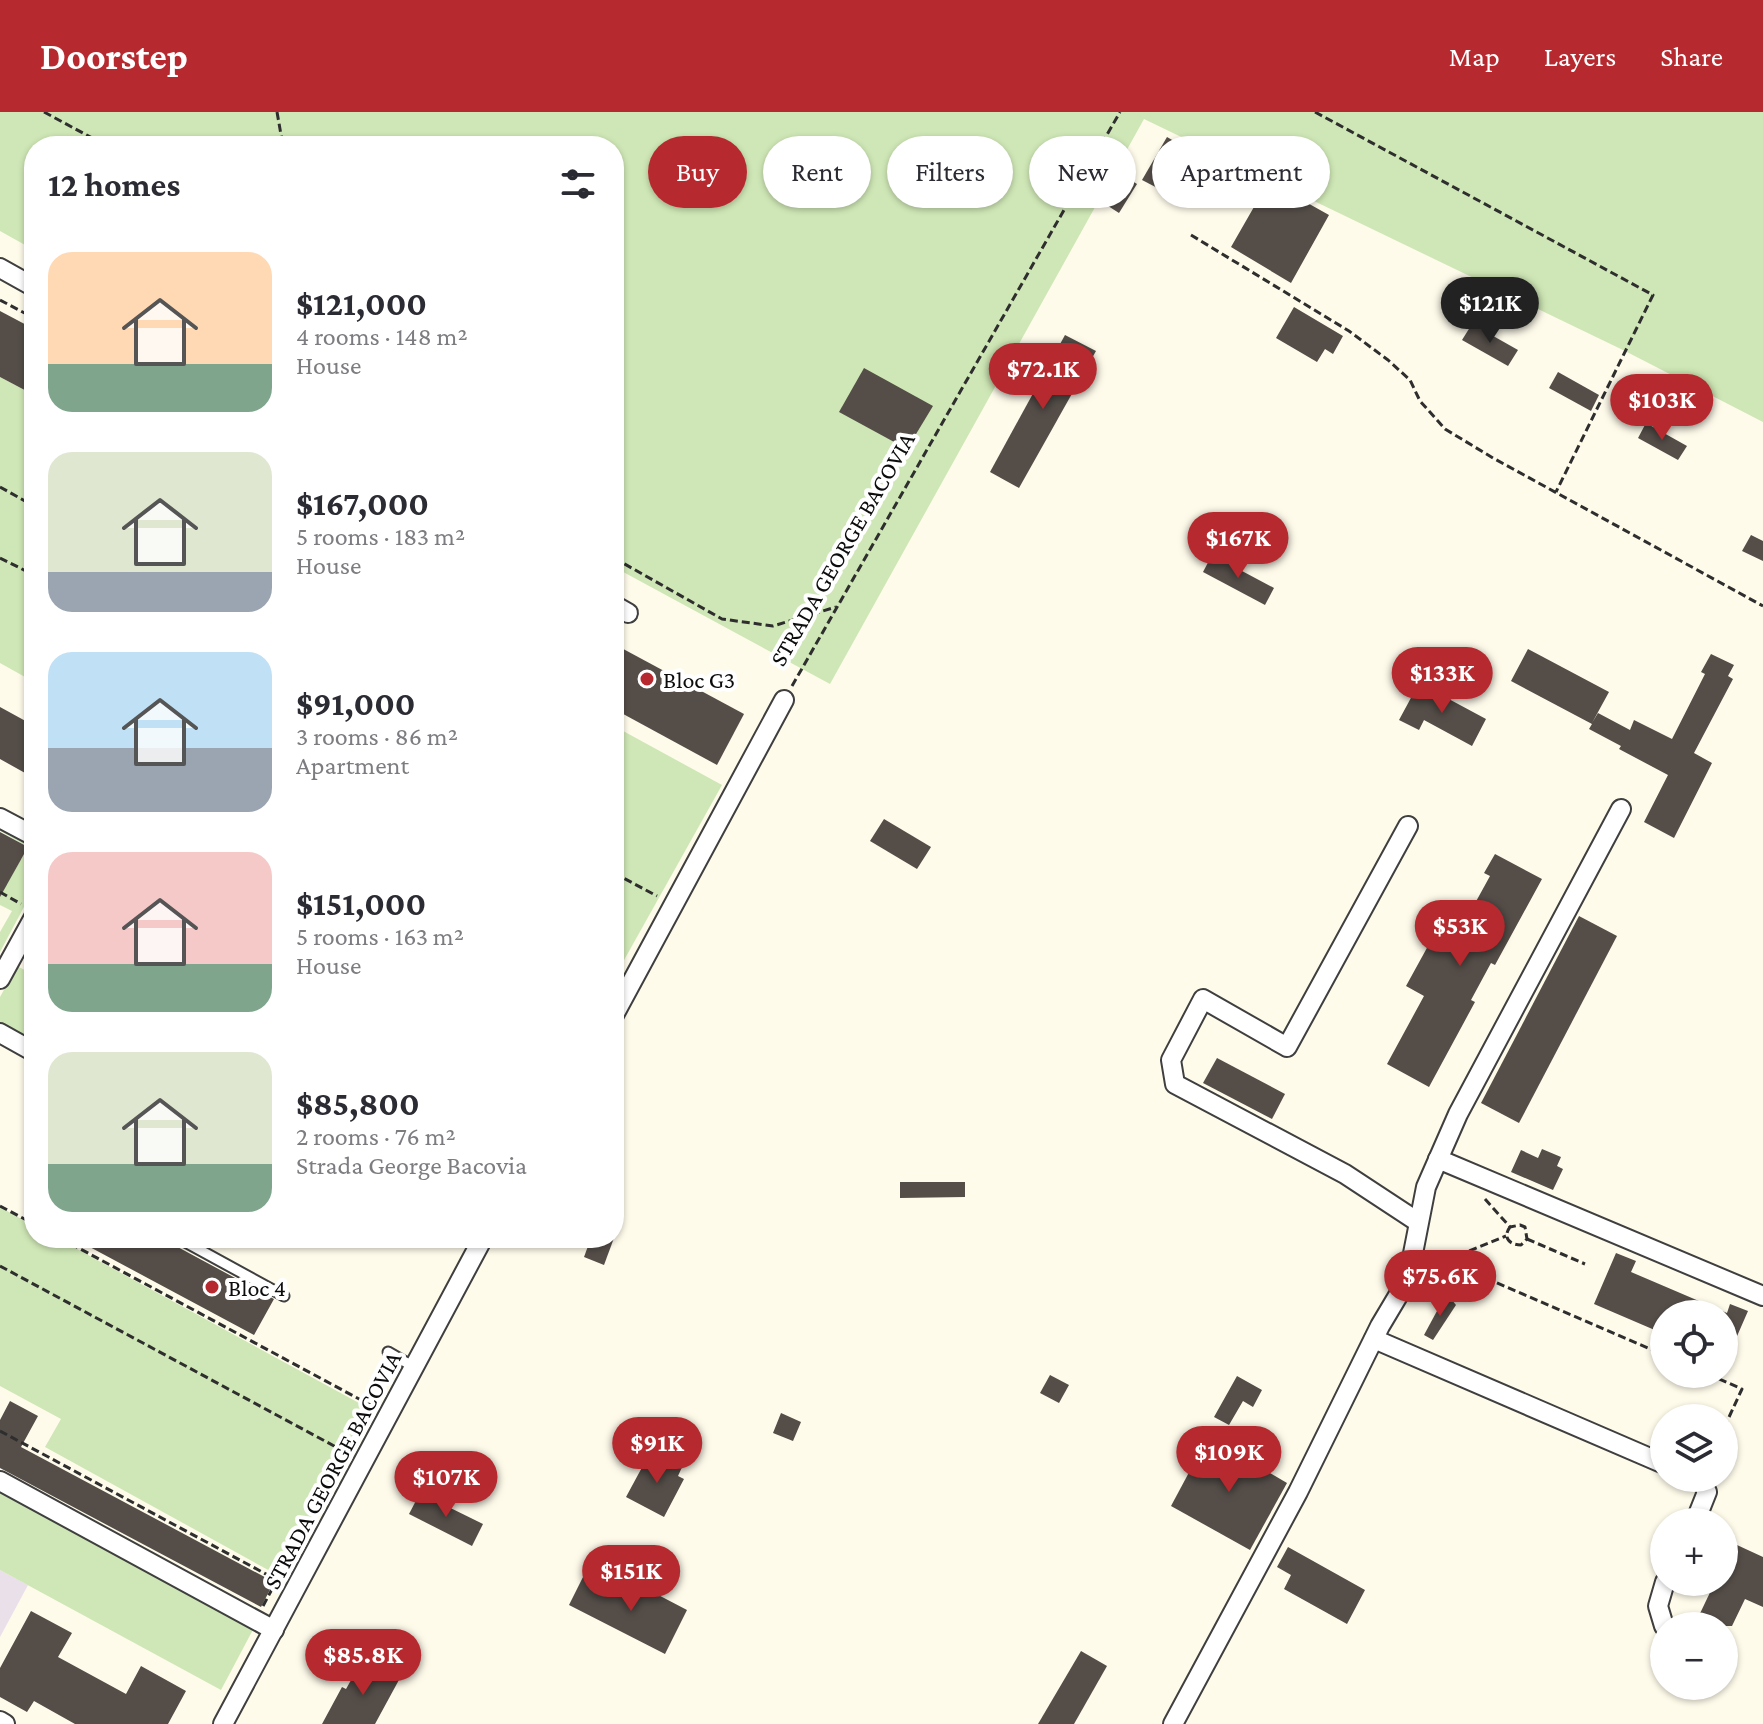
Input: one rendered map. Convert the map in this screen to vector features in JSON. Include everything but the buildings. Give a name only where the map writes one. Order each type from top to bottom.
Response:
[{"type":"street","points":[[0,268],[24,281]]},
{"type":"street","name":"STRADA GEORGE BACOVIA","points":[[624,996],[784,700]]},
{"type":"street","points":[[1173,1724],[1408,1279],[1426,1187],[1458,1114],[1621,809]]},
{"type":"street","points":[[0,818],[24,831]]},
{"type":"street","points":[[1408,826],[1287,1047],[1203,999],[1171,1060],[1175,1084],[1345,1174],[1418,1222]]},
{"type":"street","points":[[0,979],[24,923]]},
{"type":"street","points":[[0,1033],[24,1046]]},
{"type":"street","points":[[1438,1159],[1763,1296]]},
{"type":"street","name":"STRADA GEORGE BACOVIA","points":[[223,1724],[478,1248]]},
{"type":"street","points":[[1374,1339],[1650,1458]]},
{"type":"street","points":[[0,1481],[274,1630]]},
{"type":"lane","points":[[196,1248],[284,1296]]},
{"type":"lane","points":[[388,1352],[414,1367]]},
{"type":"path","points":[[44,112],[88,136]]},
{"type":"path","points":[[277,112],[281,136]]},
{"type":"path","name":"STRADA GEORGE BACOVIA","points":[[784,700],[1120,112]]},
{"type":"path","points":[[1315,112],[1653,295],[1556,492]]},
{"type":"path","points":[[1191,235],[1349,331],[1410,380],[1420,401],[1445,429],[1763,606]]},
{"type":"path","points":[[0,300],[24,313]]},
{"type":"path","points":[[0,487],[24,500]]},
{"type":"path","points":[[0,558],[24,570]]},
{"type":"path","points":[[624,564],[722,619],[773,626],[836,607]]},
{"type":"path","points":[[624,878],[674,904]]},
{"type":"path","points":[[0,892],[24,908]]},
{"type":"path","points":[[1484,1197],[1510,1227]]},
{"type":"path","points":[[0,1206],[24,1219]]},
{"type":"path","points":[[1446,1261],[1506,1236],[1510,1227],[1515,1225],[1525,1227],[1527,1239]]},
{"type":"path","points":[[1506,1236],[1513,1245],[1521,1245],[1527,1239]]},
{"type":"path","points":[[1527,1239],[1585,1264]]},
{"type":"path","points":[[79,1248],[388,1415]]},
{"type":"path","points":[[1415,1254],[1446,1261],[1650,1349]]},
{"type":"path","points":[[0,1266],[363,1461]]},
{"type":"path","points":[[224,1326],[227,1321]]},
{"type":"path","points":[[1735,1404],[1742,1389],[1738,1387]]},
{"type":"path","points":[[0,1431],[277,1580],[259,1614]]},
{"type":"shaded area","points":[[0,1570],[28,1585],[0,1637]]},
{"type":"green space","points":[[0,112],[1763,112],[1763,422],[1625,351],[1329,208],[1330,136],[1179,136],[1144,119],[1135,136],[1029,136],[1029,208],[1095,208],[830,684],[624,572],[624,136],[24,136],[24,244],[0,231]]},
{"type":"green space","points":[[0,377],[24,390],[24,676],[0,663]]},
{"type":"green space","points":[[624,731],[722,785],[624,960]]},
{"type":"green space","points":[[0,824],[24,837],[24,845],[0,831]]},
{"type":"green space","points":[[24,854],[24,907],[0,952],[0,932],[12,911],[0,905],[0,885],[5,887]]},
{"type":"green space","points":[[17,966],[24,970],[24,1035],[0,1022],[0,997]]},
{"type":"green space","points":[[0,1207],[24,1220],[24,1248],[75,1248],[370,1409],[281,1577],[45,1447],[61,1419],[0,1386]]},
{"type":"green space","points":[[0,1478],[257,1622],[221,1690],[0,1570]]},
{"type":"place","name":"Bloc G3","points":[[647,679]]},
{"type":"place","name":"Bloc 4","points":[[212,1287]]}]
